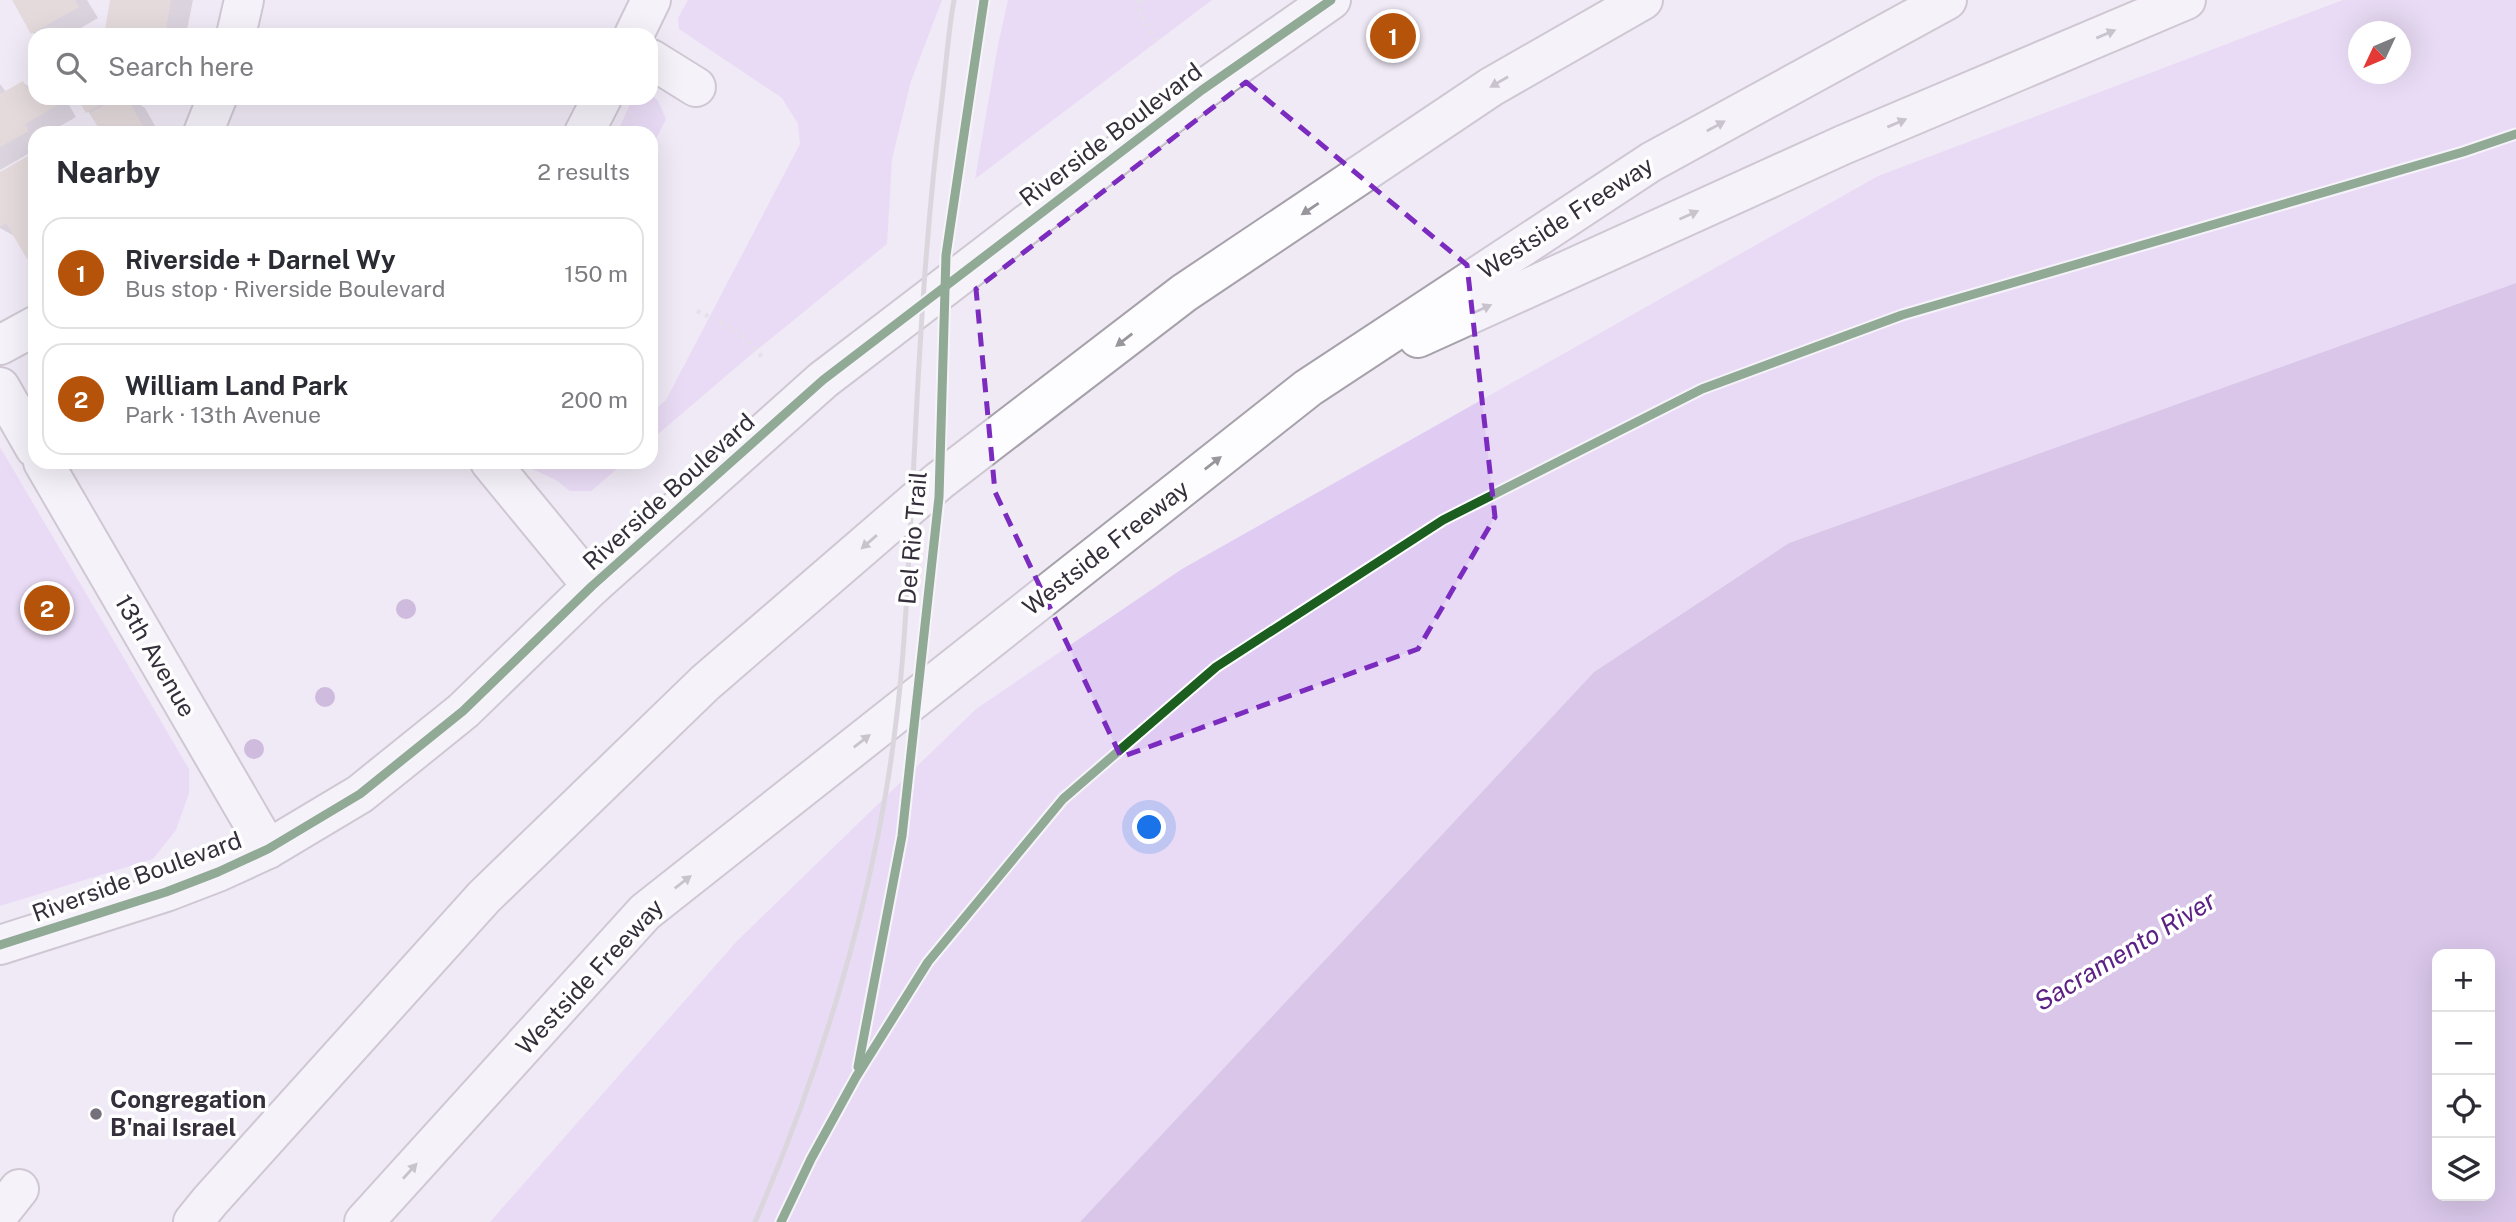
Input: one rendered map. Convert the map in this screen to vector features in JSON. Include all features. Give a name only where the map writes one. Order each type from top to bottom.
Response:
[{"type":"main road","points":[[238,28],[244,0]]},
{"type":"main road","points":[[637,28],[651,0]]},
{"type":"main road","name":"Riverside Boulevard","points":[[0,945],[166,892],[268,849],[360,794],[453,719],[592,586],[823,380],[1202,90],[1331,0]]},
{"type":"main road","points":[[1552,52],[1592,0]]},
{"type":"main road","points":[[193,1222],[484,897],[705,683],[929,490],[1184,293],[1491,87],[1643,0]]},
{"type":"main road","name":"Westside Freeway","points":[[364,1222],[646,912],[1308,388],[1651,162],[1947,0]]},
{"type":"main road","points":[[1308,388],[1843,145],[2186,0]]},
{"type":"main road","points":[[658,63],[696,87]]},
{"type":"main road","points":[[206,126],[214,105]]},
{"type":"main road","points":[[588,126],[598,105]]},
{"type":"main road","points":[[0,345],[28,330]]},
{"type":"main road","points":[[0,387],[28,436]]},
{"type":"main road","name":"13th Avenue","points":[[47,469],[268,849]]},
{"type":"main road","points":[[496,469],[592,586]]},
{"type":"path","points":[[1139,0],[1140,15],[1160,45]]},
{"type":"path","points":[[697,311],[739,333],[762,357]]},
{"type":"highlighted area","points":[[1246,82],[1467,265],[1495,517],[1418,649],[1121,757],[995,492],[976,289]]},
{"type":"shaded area","points":[[688,0],[942,0],[911,81],[892,159],[887,244],[658,434],[658,407],[666,400],[800,144],[798,124],[782,98],[679,29],[678,18]]},
{"type":"shaded area","points":[[1008,0],[1212,0],[975,179]]},
{"type":"shaded area","points":[[2343,0],[2516,0],[2516,283],[1789,543],[1594,672],[1080,1222],[490,1222],[737,941],[976,709],[1182,569],[1878,176]]},
{"type":"shaded area","points":[[658,101],[666,119],[658,135],[658,126],[620,126],[630,105],[658,105]]},
{"type":"shaded area","points":[[0,447],[189,769],[189,793],[176,830],[153,859],[0,906]]},
{"type":"shaded area","points":[[532,469],[617,469],[591,491],[570,491],[556,480]]},
{"type":"water","name":"Sacramento River","points":[[2516,283],[2516,1222],[1080,1222],[1594,672],[1789,543]]},
{"type":"building","points":[[12,0],[75,0],[79,7],[42,28],[28,29]]},
{"type":"building","points":[[110,0],[171,0],[166,28],[105,28]]},
{"type":"building","points":[[23,81],[28,88],[28,105],[58,105],[25,124],[28,132],[0,147],[0,94]]},
{"type":"building","points":[[81,105],[99,105],[86,113]]},
{"type":"building","points":[[105,105],[131,105],[143,126],[97,126],[90,113]]},
{"type":"building","points":[[28,156],[27,259],[6,223],[0,227],[0,172]]},
{"type":"railway","points":[[755,1222],[823,1043],[859,918],[886,792],[899,699],[904,636],[927,242],[954,0]]},
{"type":"cycle path","name":"Del Rio Trail","points":[[858,1067],[902,836],[939,497],[946,255],[984,0]]},
{"type":"cycle path","points":[[0,945],[166,892],[218,872],[268,849],[360,794],[463,711],[592,586],[823,380],[1202,90],[1331,0]]},
{"type":"cycle path","points":[[781,1222],[811,1159],[856,1077],[928,962],[1063,799],[1216,667],[1443,520],[1702,389],[1902,315],[2463,152],[2516,134]]},
{"type":"place","name":"Riverside + Darnel Wy","points":[[1393,36]]},
{"type":"place","name":"William Land Park","points":[[47,608]]},
{"type":"place","name":"Congregation B'nai Israel","points":[[96,1114]]}]
